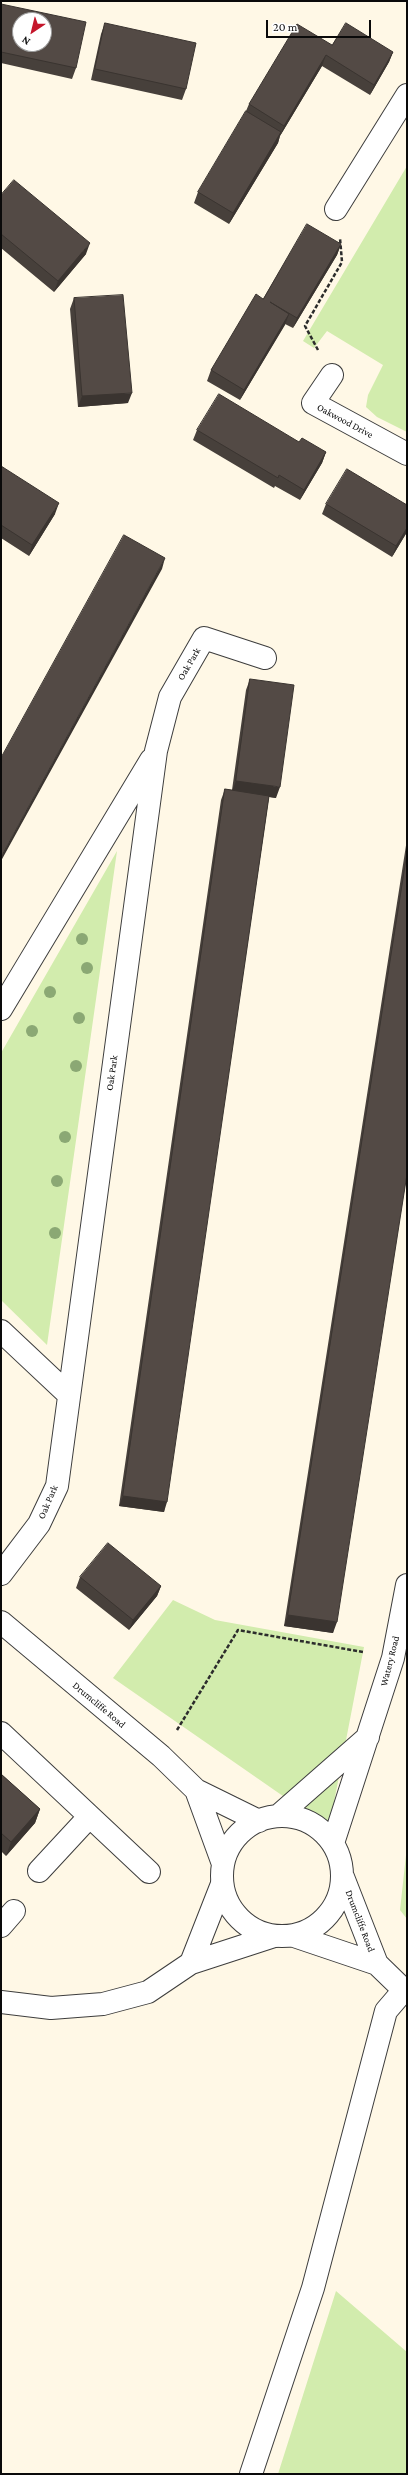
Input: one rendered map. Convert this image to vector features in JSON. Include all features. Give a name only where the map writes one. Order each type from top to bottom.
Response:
[{"type":"street","points":[[336,209],[407,96]]},
{"type":"street","name":"Oakwood Drive","points":[[332,375],[313,403],[407,454]]},
{"type":"street","name":"Oak Park","points":[[1,1574],[39,1524],[57,1486],[68,1394],[156,751],[170,696],[204,638],[265,658]]},
{"type":"street","name":"Oak Park","points":[[1,1009],[156,751]]},
{"type":"street","points":[[1,1332],[68,1394]]},
{"type":"street","name":"Watery Road","points":[[333,1843],[369,1737],[393,1658],[407,1585]]},
{"type":"street","name":"Drumcliffe Road","points":[[1,1622],[161,1756],[196,1790],[268,1818],[294,1817],[309,1822],[322,1831],[333,1843],[341,1859],[343,1877],[340,1897],[329,1915],[314,1928],[284,1936]]},
{"type":"street","points":[[1,1732],[89,1817],[149,1872]]},
{"type":"street","points":[[191,1963],[223,1874],[230,1846],[238,1836],[268,1818],[369,1737]]},
{"type":"street","name":"Drumcliffe Road","points":[[196,1790],[223,1874],[228,1903],[239,1919],[255,1930],[284,1936],[377,1964]]},
{"type":"street","points":[[39,1871],[89,1817]]},
{"type":"street","name":"Drumcliffe Road","points":[[343,1877],[377,1964],[406,1991]]},
{"type":"street","points":[[1,2002],[51,2008],[103,2004],[148,1992],[191,1963],[284,1936]]},
{"type":"street","points":[[251,2474],[313,2288],[386,2011],[406,1991]]},
{"type":"path","points":[[332,375],[305,326],[342,262],[336,209]]},
{"type":"path","points":[[161,1756],[238,1630],[393,1658]]},
{"type":"green space","points":[[407,166],[407,432],[377,417],[366,407],[368,395],[383,365],[327,331],[314,348],[303,341]]},
{"type":"green space","points":[[117,851],[47,1345],[1,1300],[1,1053]]},
{"type":"green space","points":[[173,1600],[215,1620],[364,1647],[329,1828],[113,1678]]},
{"type":"green space","points":[[407,1846],[407,1919],[400,1910]]},
{"type":"green space","points":[[336,2291],[407,2352],[407,2474],[278,2474]]},
{"type":"building","points":[[1,4],[39,12],[12,12],[12,52],[52,52],[52,15],[86,22],[76,68],[1,52]]},
{"type":"building","points":[[105,23],[196,43],[186,89],[95,69]]},
{"type":"building","points":[[346,23],[393,52],[374,85],[326,55],[284,126],[249,104],[297,24],[332,45]]},
{"type":"building","points":[[246,111],[281,132],[233,213],[198,192]]},
{"type":"building","points":[[14,180],[90,243],[58,281],[1,234],[1,195]]},
{"type":"building","points":[[307,224],[341,244],[297,318],[270,302],[289,314],[244,390],[211,370],[256,294],[263,299]]},
{"type":"building","points":[[123,295],[132,393],[82,396],[74,298]]},
{"type":"building","points":[[219,394],[299,442],[302,438],[326,452],[304,490],[279,475],[278,478],[197,430]]},
{"type":"building","points":[[1,466],[59,503],[32,545],[1,525]]},
{"type":"building","points":[[347,469],[407,505],[407,528],[396,546],[326,504]]},
{"type":"building","points":[[124,535],[165,558],[1,857],[1,758]]},
{"type":"building","points":[[250,679],[294,685],[280,787],[236,781]]},
{"type":"building","points":[[225,789],[269,796],[167,1502],[123,1496]]},
{"type":"building","points":[[407,853],[407,1174],[337,1622],[288,1615]]},
{"type":"building","points":[[108,1543],[161,1586],[133,1620],[80,1577]]},
{"type":"building","points":[[1,1774],[40,1809],[11,1842],[1,1833]]}]
